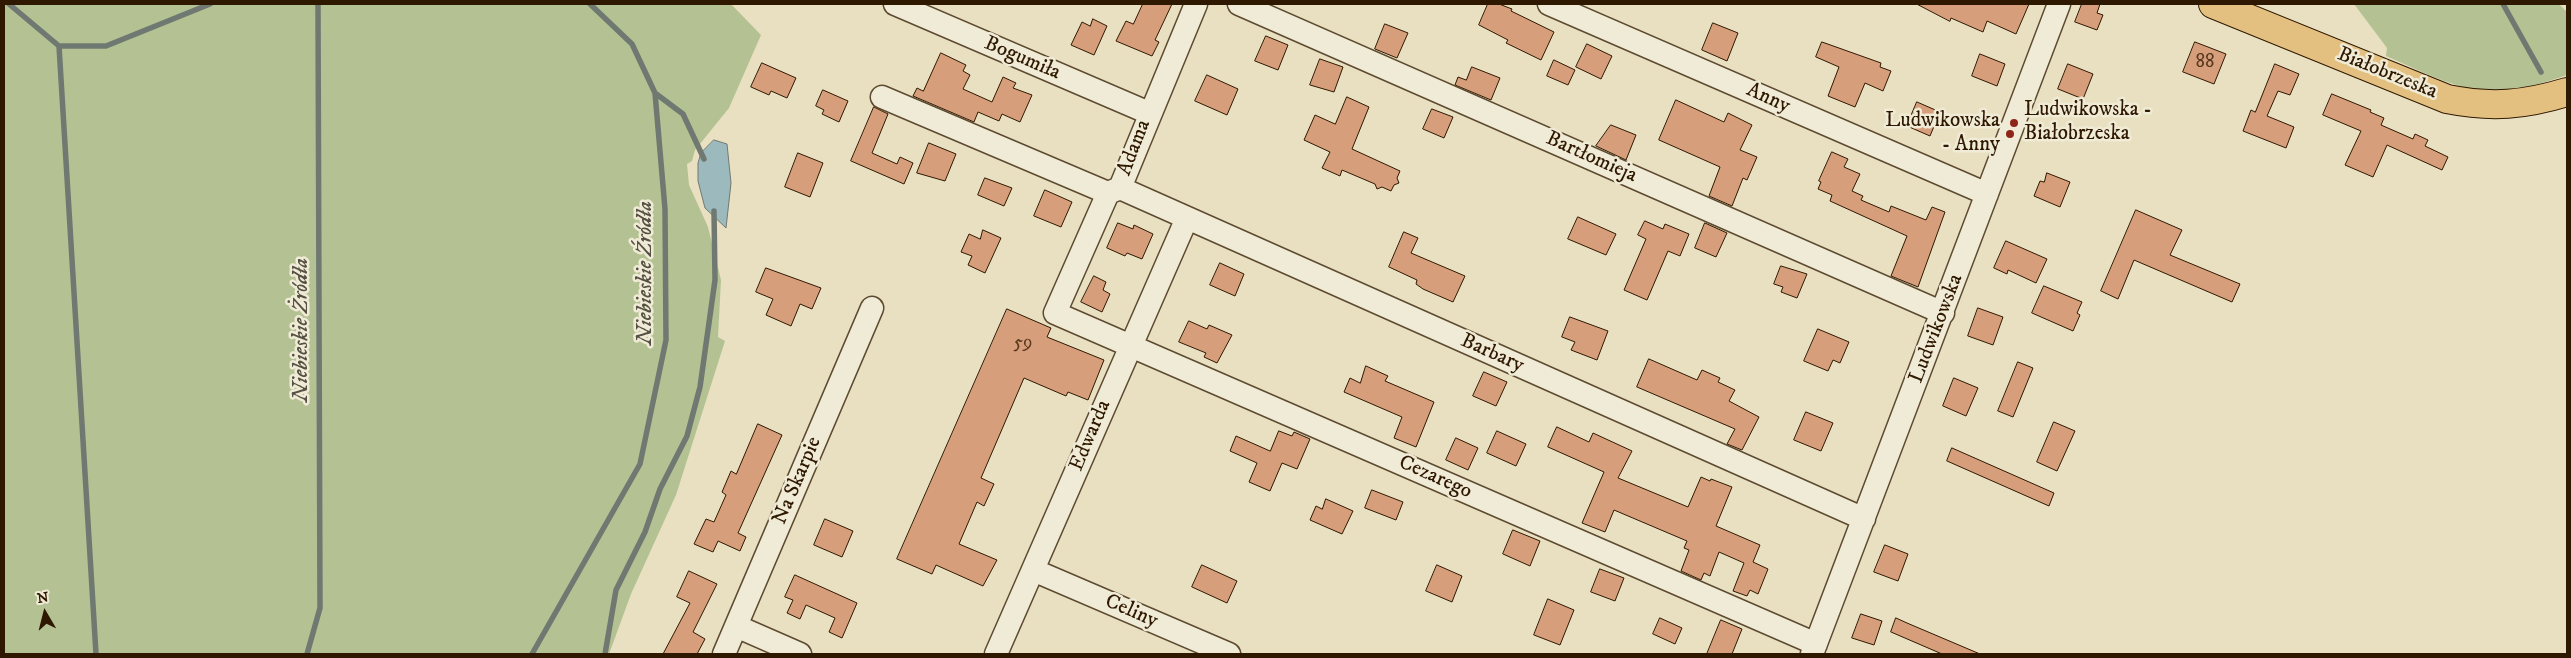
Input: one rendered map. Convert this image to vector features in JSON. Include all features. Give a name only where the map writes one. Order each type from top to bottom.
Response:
[{"type":"main road","name":"Białobrzeska","points":[[2213,4],[2448,99],[2487,106],[2509,106],[2567,92]]},
{"type":"street","name":"Bogumiła","points":[[895,4],[1149,114]]},
{"type":"street","name":"Adama","points":[[1055,313],[1114,191],[1196,4]]},
{"type":"street","name":"Bartłomieja","points":[[1239,4],[1943,313]]},
{"type":"street","name":"Anny","points":[[1549,4],[1987,194]]},
{"type":"street","name":"Ludwikowska","points":[[1814,649],[2059,4]]},
{"type":"street","name":"Barbary","points":[[882,98],[1114,191],[1187,218],[1864,519]]},
{"type":"street","name":"Edwarda","points":[[996,654],[1187,218]]},
{"type":"street","name":"Na Skarpie","points":[[724,654],[872,308]]},
{"type":"street","name":"Cezarego","points":[[1055,313],[1814,649]]},
{"type":"street","name":"Celiny","points":[[1033,570],[1229,654]]},
{"type":"street","points":[[736,626],[800,654]]},
{"type":"green space","points":[[4,4],[731,4],[761,35],[729,108],[695,150],[692,161],[687,164],[689,185],[708,227],[721,280],[718,337],[725,341],[676,495],[631,594],[609,654],[4,654]]},
{"type":"green space","points":[[2354,4],[2559,4],[2567,12],[2567,75],[2512,90],[2489,92],[2456,85],[2386,56],[2387,48]]},
{"type":"water","points":[[714,140],[727,144],[731,183],[726,228],[705,208],[698,181],[698,163],[701,153]]},
{"type":"building","points":[[1143,4],[1172,4],[1155,40],[1159,42],[1152,56],[1116,41],[1126,21],[1133,24]]},
{"type":"building","points":[[1488,4],[1499,4],[1512,9],[1511,11],[1554,32],[1541,60],[1506,43],[1508,40],[1479,25]]},
{"type":"building","points":[[1917,4],[2029,4],[2016,34],[1987,21],[1983,32],[1951,18],[1950,21]]},
{"type":"building","points":[[2082,4],[2100,4],[2097,13],[2103,15],[2097,30],[2075,22]]},
{"type":"building","points":[[1093,19],[1107,26],[1094,55],[1071,45],[1082,22],[1090,26]]},
{"type":"building","points":[[1713,23],[1738,33],[1727,61],[1702,50]]},
{"type":"building","points":[[1385,24],[1408,33],[1397,58],[1375,49]]},
{"type":"building","points":[[1266,36],[1288,45],[1278,70],[1255,61]]},
{"type":"building","points":[[1822,42],[1881,63],[1880,67],[1891,71],[1883,91],[1865,83],[1855,107],[1828,96],[1839,67],[1816,57]]},
{"type":"building","points":[[2195,42],[2226,54],[2214,84],[2183,72]]},
{"type":"building","points":[[1587,44],[1612,56],[1601,79],[1576,67]]},
{"type":"building","points":[[941,53],[966,65],[963,71],[970,75],[963,89],[992,102],[1003,77],[1016,83],[1013,88],[1032,95],[1020,122],[1002,114],[999,121],[978,112],[974,122],[913,96],[917,88],[923,91]]},
{"type":"building","points":[[1980,54],[2005,64],[1997,86],[1972,76]]},
{"type":"building","points":[[1320,59],[1343,67],[1334,92],[1310,85]]},
{"type":"building","points":[[1554,60],[1575,70],[1568,85],[1547,76]]},
{"type":"building","points":[[762,63],[796,78],[787,98],[771,91],[769,95],[751,87]]},
{"type":"building","points":[[2068,64],[2093,74],[2083,99],[2058,89]]},
{"type":"building","points":[[2275,64],[2299,74],[2290,95],[2278,91],[2267,116],[2294,127],[2286,148],[2243,131],[2251,110],[2255,112]]},
{"type":"building","points":[[1472,67],[1500,78],[1491,100],[1455,85],[1458,77],[1466,80]]},
{"type":"building","points":[[1207,75],[1238,89],[1227,115],[1195,101]]},
{"type":"building","points":[[823,90],[848,101],[839,122],[822,114],[824,110],[816,106]]},
{"type":"building","points":[[2332,94],[2371,110],[2370,112],[2384,118],[2381,125],[2413,139],[2415,134],[2428,140],[2425,146],[2448,157],[2442,170],[2387,145],[2373,177],[2345,165],[2361,131],[2323,115]]},
{"type":"building","points":[[1347,97],[1369,107],[1352,149],[1400,171],[1397,178],[1399,183],[1394,185],[1391,191],[1382,187],[1377,189],[1375,184],[1342,170],[1340,176],[1322,168],[1330,152],[1304,140],[1315,115],[1335,124]]},
{"type":"building","points":[[1676,100],[1724,122],[1728,113],[1752,125],[1740,150],[1757,157],[1747,180],[1743,178],[1732,206],[1709,196],[1720,167],[1659,140]]},
{"type":"building","points":[[1917,102],[1940,112],[1930,136],[1907,126]]},
{"type":"building","points":[[874,107],[888,114],[872,153],[897,164],[900,157],[913,163],[904,184],[851,161]]},
{"type":"building","points":[[1432,109],[1453,117],[1444,138],[1423,129]]},
{"type":"building","points":[[1611,125],[1636,135],[1626,160],[1596,146]]},
{"type":"building","points":[[929,143],[956,154],[945,181],[917,173]]},
{"type":"building","points":[[1832,152],[1848,159],[1844,167],[1860,174],[1852,191],[1863,196],[1861,200],[1889,212],[1891,206],[1926,220],[1932,207],[1945,212],[1918,287],[1891,276],[1907,236],[1830,201],[1832,195],[1818,189],[1821,182],[1819,181]]},
{"type":"building","points":[[798,153],[823,163],[810,197],[785,187]]},
{"type":"building","points":[[2047,173],[2070,182],[2060,207],[2034,196],[2040,181],[2044,182]]},
{"type":"building","points":[[985,178],[1012,188],[1004,206],[978,195]]},
{"type":"building","points":[[1045,190],[1072,202],[1061,227],[1034,216]]},
{"type":"building","points":[[2136,210],[2182,230],[2170,255],[2240,284],[2232,302],[2134,260],[2118,299],[2101,291]]},
{"type":"building","points":[[1578,217],[1616,234],[1606,255],[1568,239]]},
{"type":"building","points":[[1645,221],[1663,229],[1665,224],[1689,234],[1680,256],[1668,251],[1647,300],[1624,290],[1646,239],[1638,235]]},
{"type":"building","points":[[1118,223],[1133,229],[1134,225],[1153,234],[1142,259],[1127,253],[1125,256],[1107,248]]},
{"type":"building","points":[[1705,223],[1727,233],[1716,257],[1695,248]]},
{"type":"building","points":[[983,230],[1001,238],[985,273],[968,265],[972,256],[961,252],[969,234],[980,239]]},
{"type":"building","points":[[1404,232],[1418,238],[1411,253],[1465,276],[1453,302],[1423,289],[1416,284],[1417,280],[1389,267]]},
{"type":"building","points":[[2006,241],[2047,259],[2036,283],[2008,270],[2007,274],[1994,268]]},
{"type":"building","points":[[1220,263],[1244,274],[1235,296],[1210,285]]},
{"type":"building","points":[[1781,266],[1807,274],[1797,298],[1781,292],[1783,287],[1774,284]]},
{"type":"building","points":[[766,268],[821,288],[812,309],[800,304],[791,326],[766,315],[773,299],[756,292]]},
{"type":"building","points":[[1094,276],[1106,282],[1103,290],[1110,294],[1102,312],[1081,302]]},
{"type":"building","points":[[2044,286],[2082,302],[2077,313],[2080,315],[2073,331],[2032,313]]},
{"type":"building","points":[[1978,308],[2003,317],[1993,345],[1968,336]]},
{"type":"building","points":[[1007,309],[1051,328],[1047,337],[1104,360],[1088,400],[1068,392],[1066,396],[1024,378],[981,478],[994,484],[984,506],[977,502],[959,544],[997,560],[983,586],[936,565],[932,574],[897,559]]},
{"type":"building","points":[[1570,317],[1608,331],[1597,360],[1571,350],[1575,342],[1562,337]]},
{"type":"building","points":[[1189,321],[1207,329],[1209,325],[1232,335],[1217,363],[1204,357],[1206,353],[1179,342]]},
{"type":"building","points":[[1818,329],[1849,342],[1840,363],[1833,360],[1828,371],[1804,361]]},
{"type":"building","points":[[1649,359],[1697,380],[1702,370],[1720,378],[1718,382],[1735,390],[1729,401],[1759,417],[1742,450],[1727,444],[1735,429],[1637,387]]},
{"type":"building","points":[[2018,362],[2033,368],[2013,417],[1998,411]]},
{"type":"building","points":[[1366,366],[1388,376],[1385,381],[1434,402],[1416,447],[1394,438],[1402,417],[1344,392],[1350,378],[1360,383]]},
{"type":"building","points":[[1484,372],[1507,382],[1496,406],[1473,396]]},
{"type":"building","points":[[1954,378],[1978,388],[1966,416],[1943,406]]},
{"type":"building","points":[[1806,412],[1833,423],[1821,451],[1794,440]]},
{"type":"building","points":[[2054,422],[2075,431],[2057,471],[2037,462]]},
{"type":"building","points":[[758,424],[782,435],[738,533],[746,537],[740,551],[718,541],[713,552],[694,544],[706,519],[714,522],[726,495],[722,492],[731,471],[736,474]]},
{"type":"building","points":[[1557,427],[1589,442],[1593,433],[1632,451],[1618,478],[1688,507],[1701,477],[1732,487],[1716,526],[1760,545],[1753,562],[1768,569],[1758,594],[1750,590],[1747,596],[1733,591],[1744,563],[1719,552],[1710,576],[1704,573],[1701,580],[1681,571],[1689,550],[1684,548],[1687,541],[1614,510],[1605,532],[1582,523],[1604,472],[1548,447]]},
{"type":"building","points":[[1279,431],[1292,436],[1294,432],[1310,439],[1297,469],[1282,463],[1270,491],[1249,482],[1257,463],[1230,451],[1236,436],[1270,451]]},
{"type":"building","points":[[1497,431],[1526,444],[1516,466],[1487,453]]},
{"type":"building","points":[[1456,438],[1478,448],[1468,470],[1446,460]]},
{"type":"building","points":[[1952,448],[2054,493],[2049,506],[1947,461]]},
{"type":"building","points":[[1372,490],[1403,502],[1396,520],[1365,508]]},
{"type":"building","points":[[1326,499],[1353,511],[1342,534],[1310,520],[1316,506],[1322,509]]},
{"type":"building","points":[[825,519],[853,531],[842,557],[814,545]]},
{"type":"building","points":[[1513,530],[1540,541],[1530,566],[1503,554]]},
{"type":"building","points":[[1885,545],[1908,554],[1898,581],[1874,572]]},
{"type":"building","points":[[1202,565],[1237,581],[1227,603],[1192,587]]},
{"type":"building","points":[[1437,565],[1462,576],[1452,602],[1426,591]]},
{"type":"building","points":[[1600,569],[1624,578],[1615,601],[1591,592]]},
{"type":"building","points":[[689,571],[717,584],[693,632],[705,639],[697,654],[663,654],[690,603],[677,597]]},
{"type":"building","points":[[795,575],[857,603],[842,638],[829,632],[835,618],[806,605],[800,619],[787,613],[793,600],[785,597]]},
{"type":"building","points":[[1548,599],[1574,610],[1560,645],[1534,635]]},
{"type":"building","points":[[1861,614],[1882,621],[1874,645],[1852,638]]},
{"type":"building","points":[[1660,618],[1682,628],[1675,644],[1653,634]]},
{"type":"building","points":[[1896,618],[1980,654],[1942,654],[1891,632]]},
{"type":"building","points":[[1721,620],[1742,629],[1732,654],[1707,654]]},
{"type":"waterway","name":"Niebieskie Źródła","points":[[9,4],[59,46],[106,46],[210,4]]},
{"type":"waterway","name":"Niebieskie Żródła","points":[[307,654],[320,608],[318,4]]},
{"type":"waterway","name":"Niebieskie Źródła","points":[[532,654],[640,464],[666,340],[665,209],[655,93],[632,44],[590,4]]},
{"type":"waterway","points":[[2503,4],[2541,72]]},
{"type":"waterway","name":"Niebieskie Żródła","points":[[59,46],[96,654]]},
{"type":"waterway","points":[[655,93],[683,114],[704,159]]},
{"type":"waterway","points":[[605,654],[616,590],[645,532],[660,489],[687,436],[700,387],[715,280],[714,211]]},
{"type":"place","name":"Ludwikowska - Białobrzeska","points":[[2014,123]]},
{"type":"place","name":"Ludwikowska - Anny","points":[[2010,134]]}]
